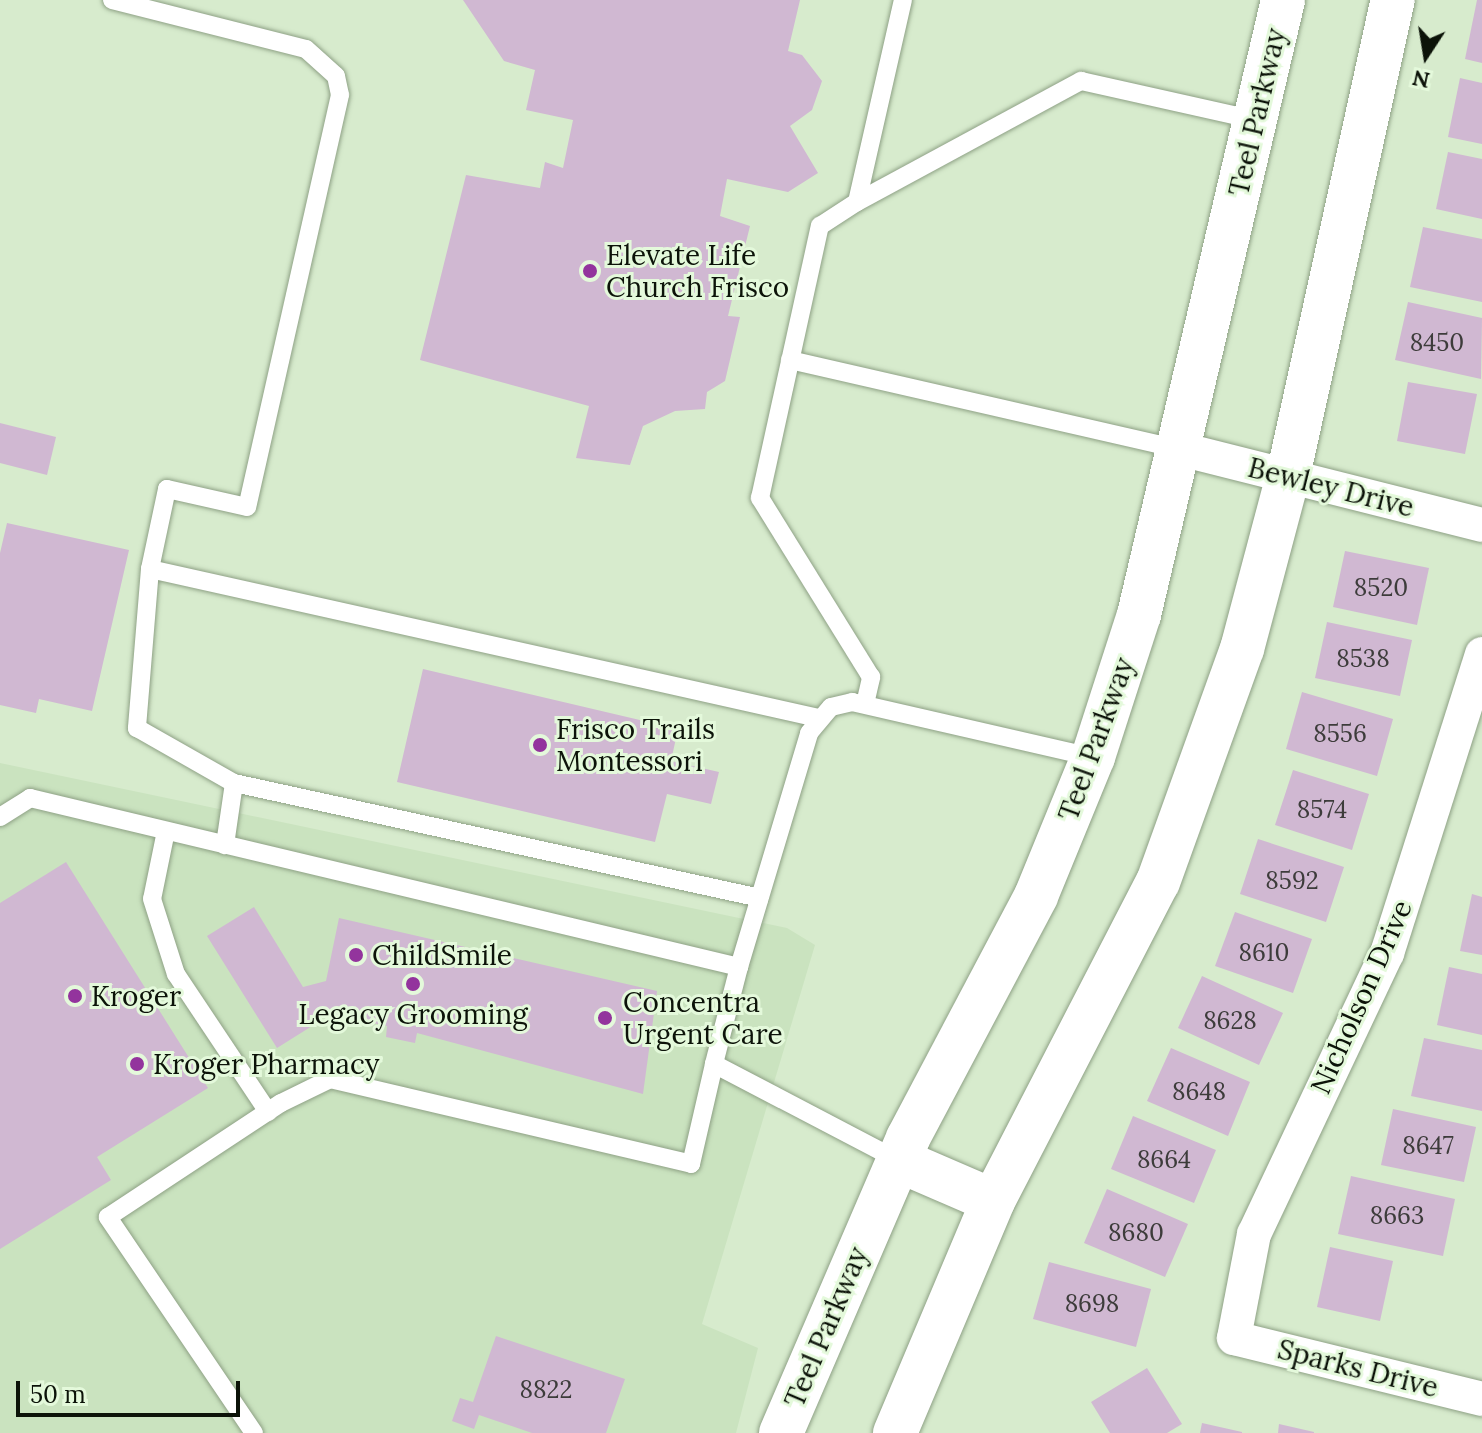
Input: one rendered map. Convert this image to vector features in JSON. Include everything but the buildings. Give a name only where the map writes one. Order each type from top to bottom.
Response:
[{"type":"main road","name":"Teel Parkway","points":[[781,1433],[898,1160],[1036,896],[1093,757],[1139,615],[1283,0]]},
{"type":"main road","points":[[895,1433],[993,1201],[1158,882],[1242,649],[1288,476],[1393,0]]},
{"type":"main road","points":[[898,1160],[993,1201]]},
{"type":"street","name":"Bewley Drive","points":[[1180,449],[1482,525]]},
{"type":"street","name":"Nicholson Drive","points":[[1234,1338],[1254,1234],[1387,953],[1482,654]]},
{"type":"street","name":"Sparks Drive","points":[[1234,1338],[1482,1399]]},
{"type":"lane","points":[[112,0],[306,49],[336,76],[340,95],[247,507],[167,489],[150,569],[137,728],[234,783],[760,898]]},
{"type":"lane","points":[[857,202],[903,0]]},
{"type":"lane","points":[[865,704],[871,677],[760,498],[820,226],[857,202],[1081,81],[1255,120]]},
{"type":"lane","points":[[790,360],[1180,449]]},
{"type":"lane","points":[[150,569],[818,718]]},
{"type":"lane","points":[[254,1433],[108,1217],[268,1112],[330,1079],[691,1164],[739,967],[818,718],[831,707],[865,704],[1093,757]]},
{"type":"lane","points":[[225,845],[234,783]]},
{"type":"lane","points":[[0,817],[30,798],[739,967]]},
{"type":"lane","points":[[166,831],[152,899],[176,974],[268,1112]]},
{"type":"lane","points":[[714,1064],[898,1160]]},
{"type":"shaded area","points":[[0,763],[787,928],[815,945],[702,1324],[758,1348],[736,1433],[0,1433]]},
{"type":"place","name":"Elevate Life Church Frisco","points":[[590,271]]},
{"type":"place","name":"Frisco Trails Montessori","points":[[540,745]]},
{"type":"place","name":"ChildSmile","points":[[356,955]]},
{"type":"place","name":"Legacy Grooming","points":[[413,984]]},
{"type":"place","name":"Kroger","points":[[75,996]]},
{"type":"place","name":"Concentra Urgent Care","points":[[605,1018]]},
{"type":"place","name":"Kroger Pharmacy","points":[[137,1064]]}]
